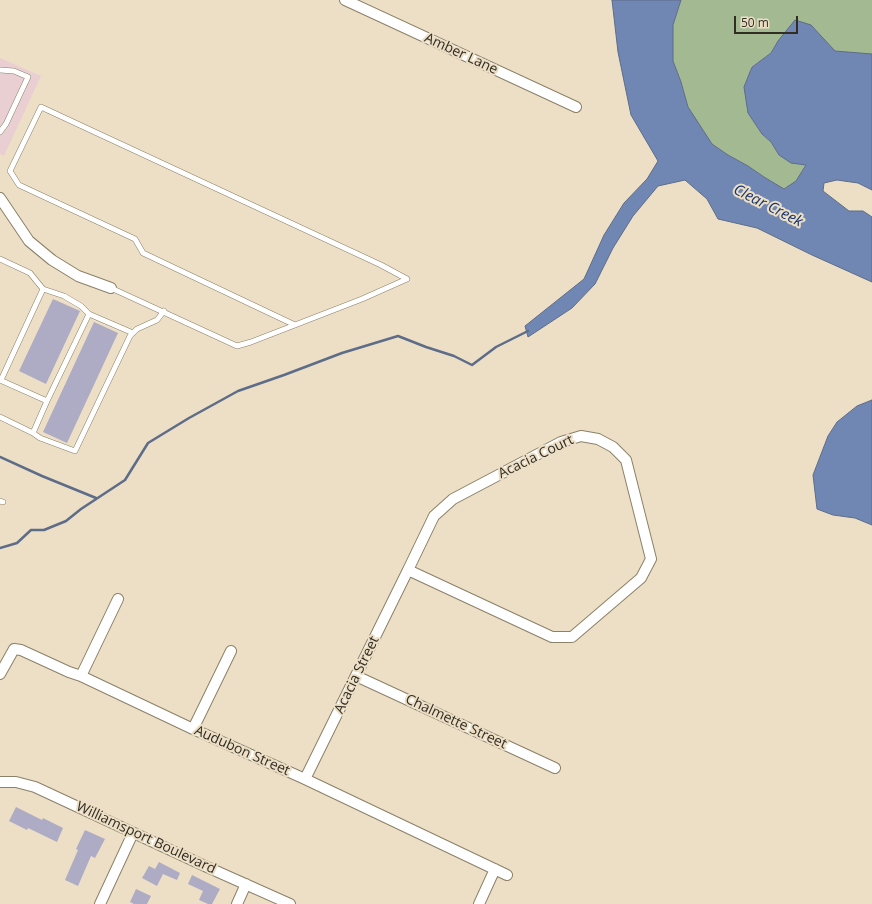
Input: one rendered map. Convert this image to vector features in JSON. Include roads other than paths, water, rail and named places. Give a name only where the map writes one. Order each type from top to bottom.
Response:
[{"type":"street","name":"Amber Lane","points":[[345,0],[576,107]]},
{"type":"street","points":[[0,198],[30,242],[52,260],[78,276],[111,288]]},
{"type":"street","name":"Acacia Court","points":[[582,436],[598,439],[613,447],[626,460],[651,559],[641,578],[572,637],[552,637],[408,570],[434,516],[453,499],[561,442],[582,436]]},
{"type":"street","name":"Acacia Street","points":[[305,779],[408,570]]},
{"type":"street","points":[[81,676],[118,599]]},
{"type":"street","name":"Audubon Street","points":[[0,674],[14,649],[21,650],[305,779],[507,875]]},
{"type":"street","points":[[193,729],[231,651]]},
{"type":"street","name":"Chalmette Street","points":[[356,676],[555,768]]},
{"type":"street","name":"Williamsport Boulevard","points":[[0,782],[16,782],[35,787],[290,904]]},
{"type":"street","points":[[100,904],[133,833]]},
{"type":"street","points":[[479,904],[495,869]]},
{"type":"street","points":[[237,904],[246,884]]},
{"type":"lane","points":[[0,70],[14,71],[28,77],[6,124],[0,132]]},
{"type":"lane","points":[[111,288],[164,311],[237,346],[251,342],[295,325],[362,299],[407,279],[381,265],[40,107],[10,171],[19,185],[135,239],[143,253],[295,325]]},
{"type":"lane","points":[[0,259],[30,273],[43,289],[64,296],[81,306],[90,314],[133,334]]},
{"type":"lane","points":[[43,289],[0,380],[47,401]]},
{"type":"lane","points":[[0,417],[40,438],[75,451],[130,336],[137,329],[157,320],[164,311]]},
{"type":"lane","points":[[33,433],[90,314]]},
{"type":"water","name":"Clear Creek","points":[[612,0],[681,0],[673,25],[673,61],[688,107],[712,144],[784,189],[796,181],[806,165],[791,163],[779,155],[771,142],[762,134],[748,113],[744,87],[752,67],[771,53],[778,41],[795,20],[811,25],[835,51],[872,54],[872,190],[858,183],[837,180],[824,183],[823,191],[849,211],[863,211],[872,217],[872,282],[757,228],[718,219],[707,199],[685,180],[658,186],[633,216],[613,248],[595,284],[572,308],[528,337],[525,326],[584,279],[604,235],[624,203],[647,179],[658,161],[631,115],[618,52]]},
{"type":"water","points":[[872,400],[872,525],[855,518],[833,515],[817,509],[813,475],[828,436],[837,422],[857,406]]},
{"type":"waterway","points":[[0,548],[17,543],[31,530],[44,530],[66,521],[81,509],[125,480],[148,443],[238,391],[342,353],[398,336],[454,356],[472,365],[496,347],[528,331]]},
{"type":"waterway","points":[[0,457],[96,498]]}]
